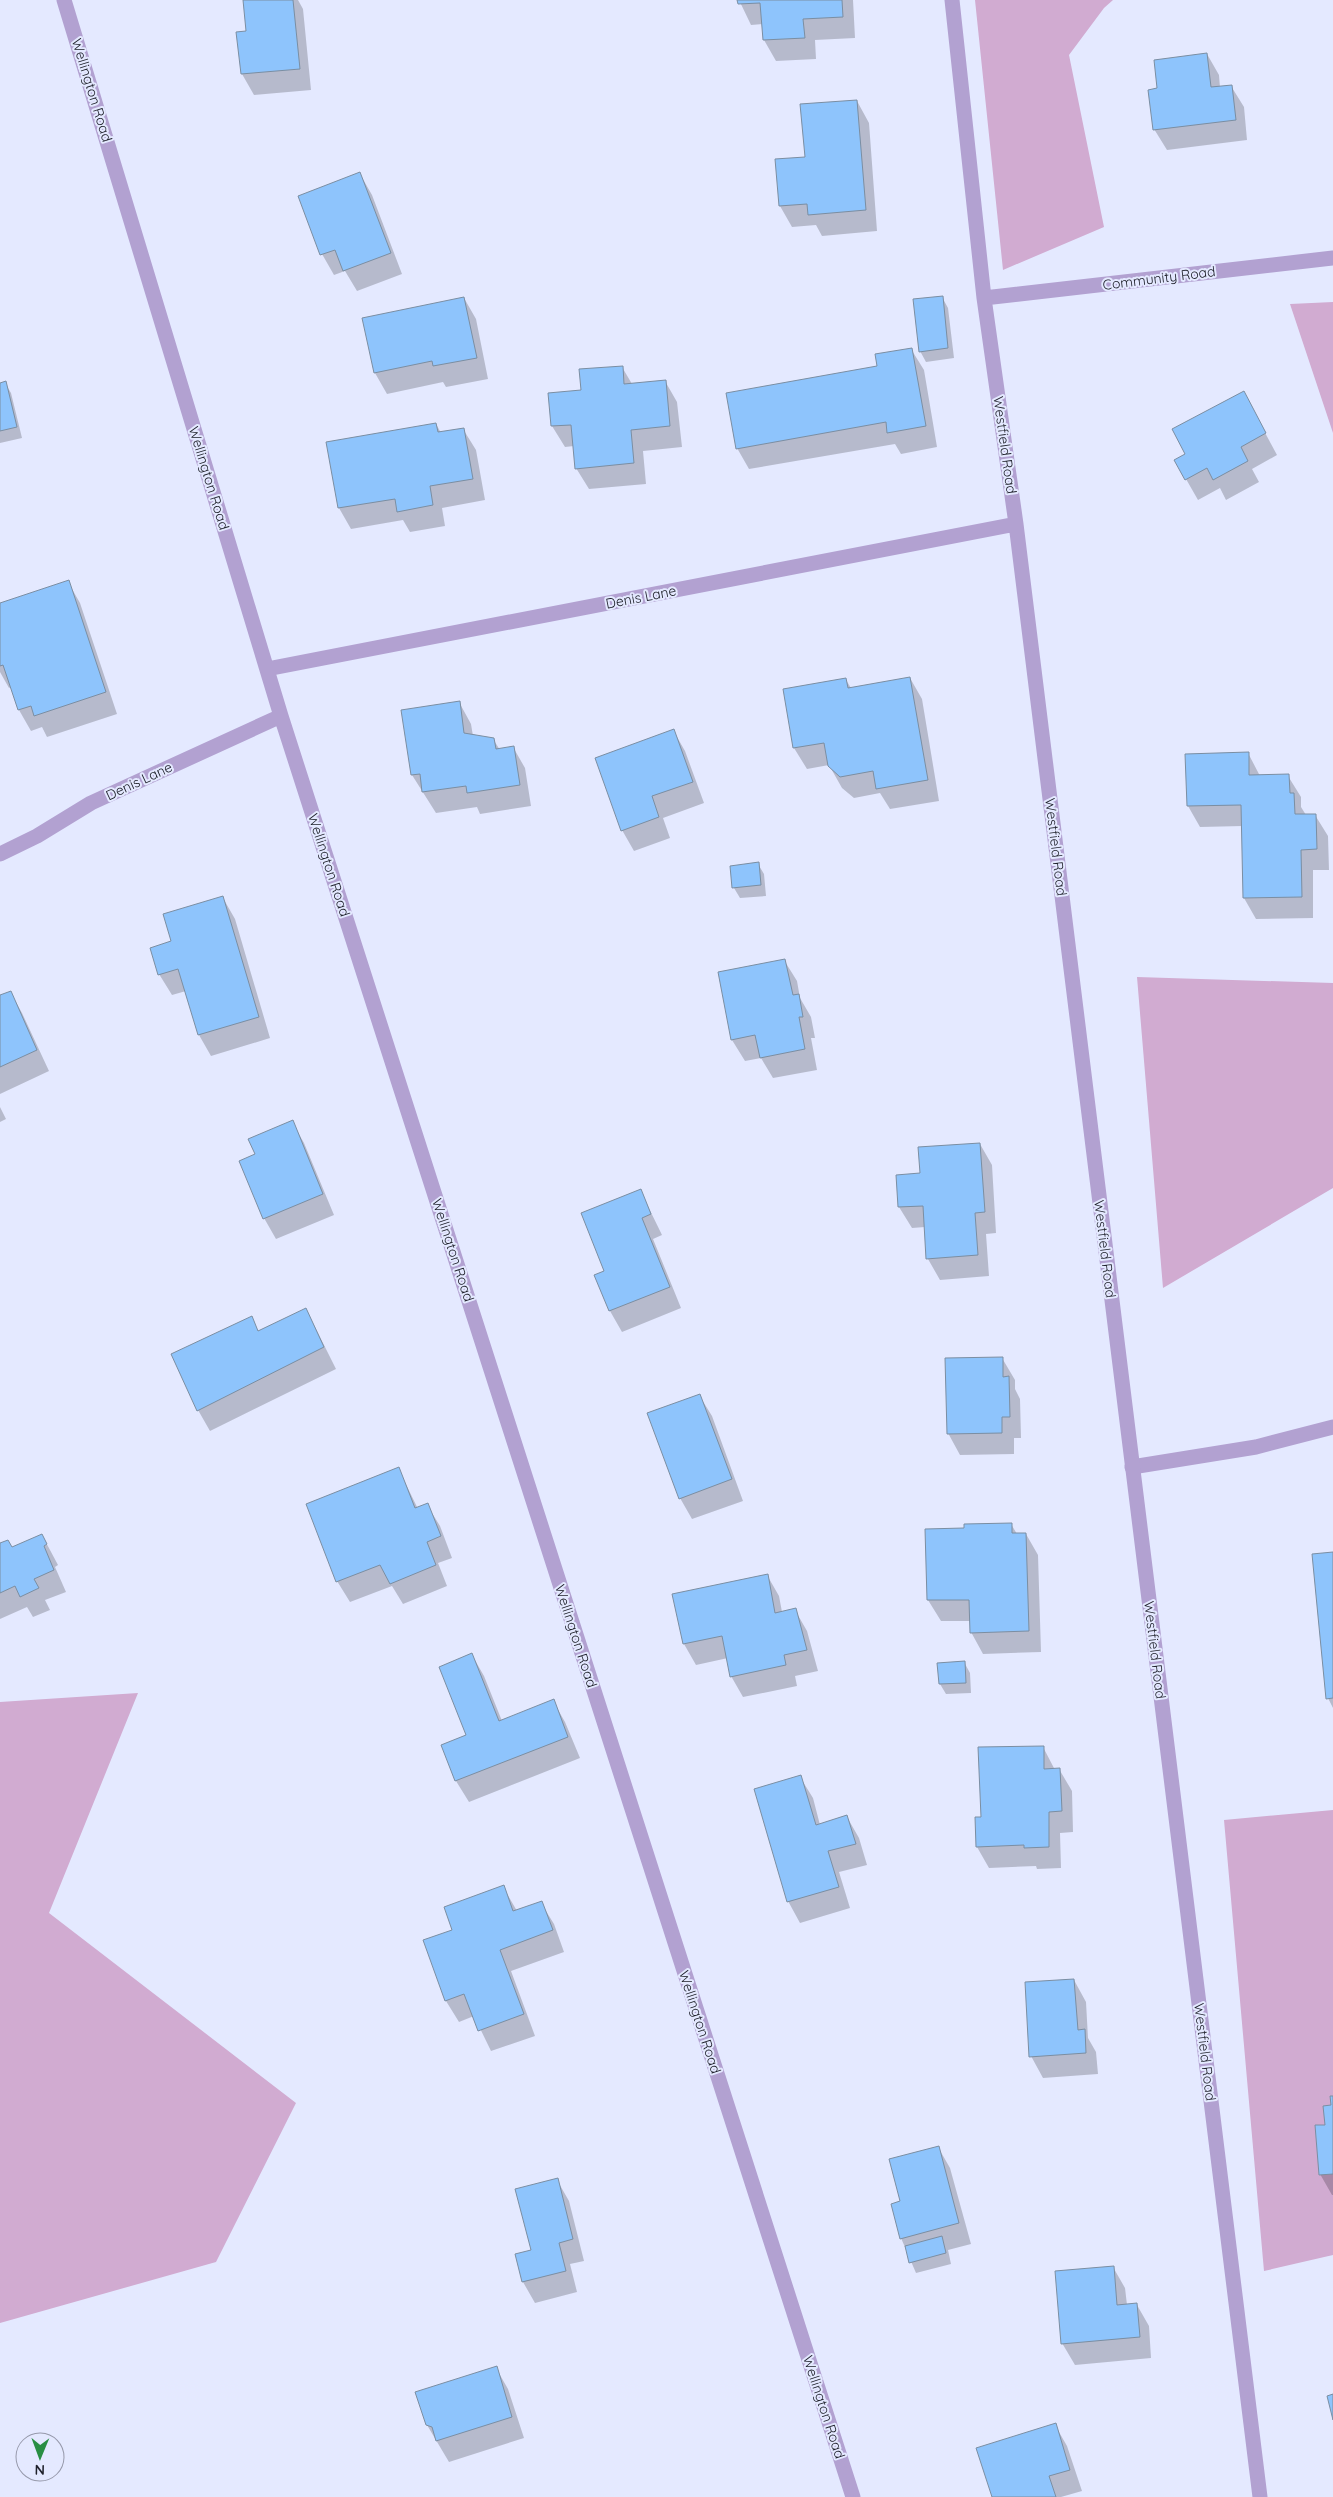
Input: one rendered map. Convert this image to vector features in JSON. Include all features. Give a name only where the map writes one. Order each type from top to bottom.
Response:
[{"type":"street","name":"Wellington Road","points":[[64,0],[281,716],[852,2497]]},
{"type":"street","name":"Westfield Road","points":[[952,0],[984,298],[1016,524],[1260,2497]]},
{"type":"street","name":"Community Road","points":[[984,298],[1333,258]]},
{"type":"street","name":"Denis Lane","points":[[267,669],[1016,524]]},
{"type":"street","name":"Denis Lane","points":[[0,854],[36,836],[92,803],[281,716]]},
{"type":"street","points":[[1132,1468],[1256,1447],[1333,1427]]},
{"type":"shaded area","points":[[975,0],[1113,0],[1104,8],[1069,55],[1104,227],[1003,270]]},
{"type":"shaded area","points":[[1333,302],[1333,433],[1290,304]]},
{"type":"shaded area","points":[[1137,977],[1333,983],[1333,1188],[1163,1288]]},
{"type":"shaded area","points":[[138,1693],[49,1913],[296,2103],[216,2262],[0,2323],[0,1702]]},
{"type":"shaded area","points":[[1333,1810],[1333,2255],[1264,2271],[1224,1820]]},
{"type":"building","points":[[243,0],[293,0],[300,69],[241,74],[236,32],[246,31]]},
{"type":"building","points":[[737,0],[842,0],[843,17],[803,19],[805,38],[763,40],[760,3],[738,4]]},
{"type":"building","points":[[1207,53],[1211,87],[1232,85],[1236,120],[1153,130],[1148,90],[1157,88],[1154,60]]},
{"type":"building","points":[[857,100],[866,210],[808,215],[807,204],[779,206],[775,159],[805,157],[800,104]]},
{"type":"building","points":[[360,172],[391,253],[343,271],[335,250],[320,255],[298,196]]},
{"type":"building","points":[[943,296],[948,348],[919,352],[913,299]]},
{"type":"building","points":[[464,297],[477,358],[433,366],[432,361],[374,373],[362,318]]},
{"type":"building","points":[[912,348],[926,426],[887,433],[886,422],[736,449],[726,393],[877,366],[875,354]]},
{"type":"building","points":[[623,366],[624,384],[666,380],[670,426],[631,430],[634,463],[575,469],[571,425],[551,426],[548,393],[581,390],[579,369]]},
{"type":"building","points":[[6,381],[17,427],[0,431],[0,383]]},
{"type":"building","points":[[1244,391],[1266,433],[1241,447],[1248,461],[1213,480],[1207,468],[1185,480],[1174,460],[1185,454],[1172,429]]},
{"type":"building","points":[[436,423],[438,432],[464,428],[473,479],[430,486],[433,505],[397,512],[395,499],[338,508],[326,442]]},
{"type":"building","points":[[69,580],[106,692],[34,716],[31,706],[18,710],[3,665],[0,666],[0,603]]},
{"type":"building","points":[[910,677],[928,780],[876,789],[873,771],[840,777],[828,766],[824,743],[793,748],[783,689],[846,678],[848,688]]},
{"type":"building","points":[[460,701],[464,733],[494,738],[496,749],[514,746],[520,785],[467,793],[466,786],[422,792],[420,774],[411,775],[401,710]]},
{"type":"building","points":[[674,729],[693,782],[652,796],[659,817],[621,831],[595,758]]},
{"type":"building","points":[[1249,752],[1249,775],[1289,774],[1290,793],[1294,793],[1295,814],[1316,814],[1317,849],[1301,850],[1302,897],[1243,898],[1241,805],[1187,806],[1185,754]]},
{"type":"building","points":[[759,862],[761,885],[732,888],[730,866]]},
{"type":"building","points":[[223,896],[259,1017],[198,1035],[178,969],[158,975],[150,948],[171,941],[163,914]]},
{"type":"building","points":[[785,959],[793,995],[799,994],[803,1017],[799,1017],[805,1049],[760,1058],[755,1035],[731,1040],[718,972]]},
{"type":"building","points":[[11,991],[37,1050],[0,1067],[0,995]]},
{"type":"building","points":[[293,1120],[323,1194],[263,1219],[239,1161],[255,1154],[248,1139]]},
{"type":"building","points":[[980,1143],[985,1212],[975,1213],[978,1255],[926,1259],[923,1206],[898,1207],[896,1175],[920,1173],[918,1147]]},
{"type":"building","points":[[641,1189],[651,1214],[642,1218],[670,1287],[609,1311],[594,1275],[604,1271],[581,1213]]},
{"type":"building","points":[[306,1308],[324,1347],[197,1411],[171,1354],[252,1316],[258,1331]]},
{"type":"building","points":[[1003,1357],[1003,1377],[1009,1376],[1010,1417],[1002,1417],[1002,1433],[947,1434],[945,1358]]},
{"type":"building","points":[[700,1394],[732,1479],[679,1499],[647,1413]]},
{"type":"building","points":[[399,1467],[415,1508],[428,1503],[441,1536],[427,1542],[436,1565],[390,1584],[380,1565],[336,1582],[306,1504]]},
{"type":"building","points":[[1012,1523],[1012,1533],[1026,1533],[1029,1631],[970,1633],[969,1600],[927,1600],[925,1529],[964,1528],[964,1524]]},
{"type":"building","points":[[42,1534],[47,1544],[44,1546],[54,1570],[34,1579],[39,1588],[20,1597],[15,1586],[0,1593],[0,1543],[8,1540],[12,1547]]},
{"type":"building","points":[[1333,1552],[1333,1698],[1326,1699],[1312,1554]]},
{"type":"building","points":[[768,1574],[775,1613],[796,1608],[807,1650],[784,1655],[786,1665],[730,1677],[722,1636],[683,1644],[672,1594]]},
{"type":"building","points":[[472,1653],[499,1721],[554,1699],[568,1737],[455,1781],[441,1745],[466,1735],[439,1667]]},
{"type":"building","points":[[965,1661],[966,1683],[939,1684],[937,1663]]},
{"type":"building","points":[[1044,1746],[1044,1769],[1060,1768],[1062,1811],[1049,1812],[1049,1847],[1024,1848],[1024,1845],[976,1847],[975,1817],[981,1817],[978,1747]]},
{"type":"building","points":[[801,1775],[816,1825],[847,1815],[856,1844],[828,1851],[839,1887],[787,1902],[754,1789]]},
{"type":"building","points":[[504,1885],[513,1911],[542,1901],[553,1930],[500,1950],[524,2014],[478,2031],[464,1994],[445,2001],[423,1940],[452,1930],[444,1907]]},
{"type":"building","points":[[1074,1979],[1078,2030],[1085,2029],[1086,2053],[1029,2057],[1025,1982]]},
{"type":"building","points":[[1330,2096],[1333,2096],[1333,2174],[1319,2175],[1315,2125],[1325,2125],[1323,2106],[1331,2105]]},
{"type":"building","points":[[939,2146],[959,2223],[900,2239],[891,2204],[900,2201],[889,2159]]},
{"type":"building","points":[[558,2178],[573,2239],[559,2243],[566,2271],[522,2282],[515,2254],[531,2250],[515,2189]]},
{"type":"building","points":[[942,2236],[946,2253],[909,2263],[905,2246]]},
{"type":"building","points":[[1114,2266],[1117,2305],[1137,2303],[1140,2337],[1061,2344],[1055,2271]]},
{"type":"building","points":[[497,2366],[512,2417],[436,2441],[432,2427],[426,2425],[415,2392]]},
{"type":"building","points":[[1333,2394],[1333,2420],[1327,2396]]},
{"type":"building","points":[[1056,2423],[1070,2470],[1049,2476],[1056,2497],[992,2497],[976,2448]]}]
